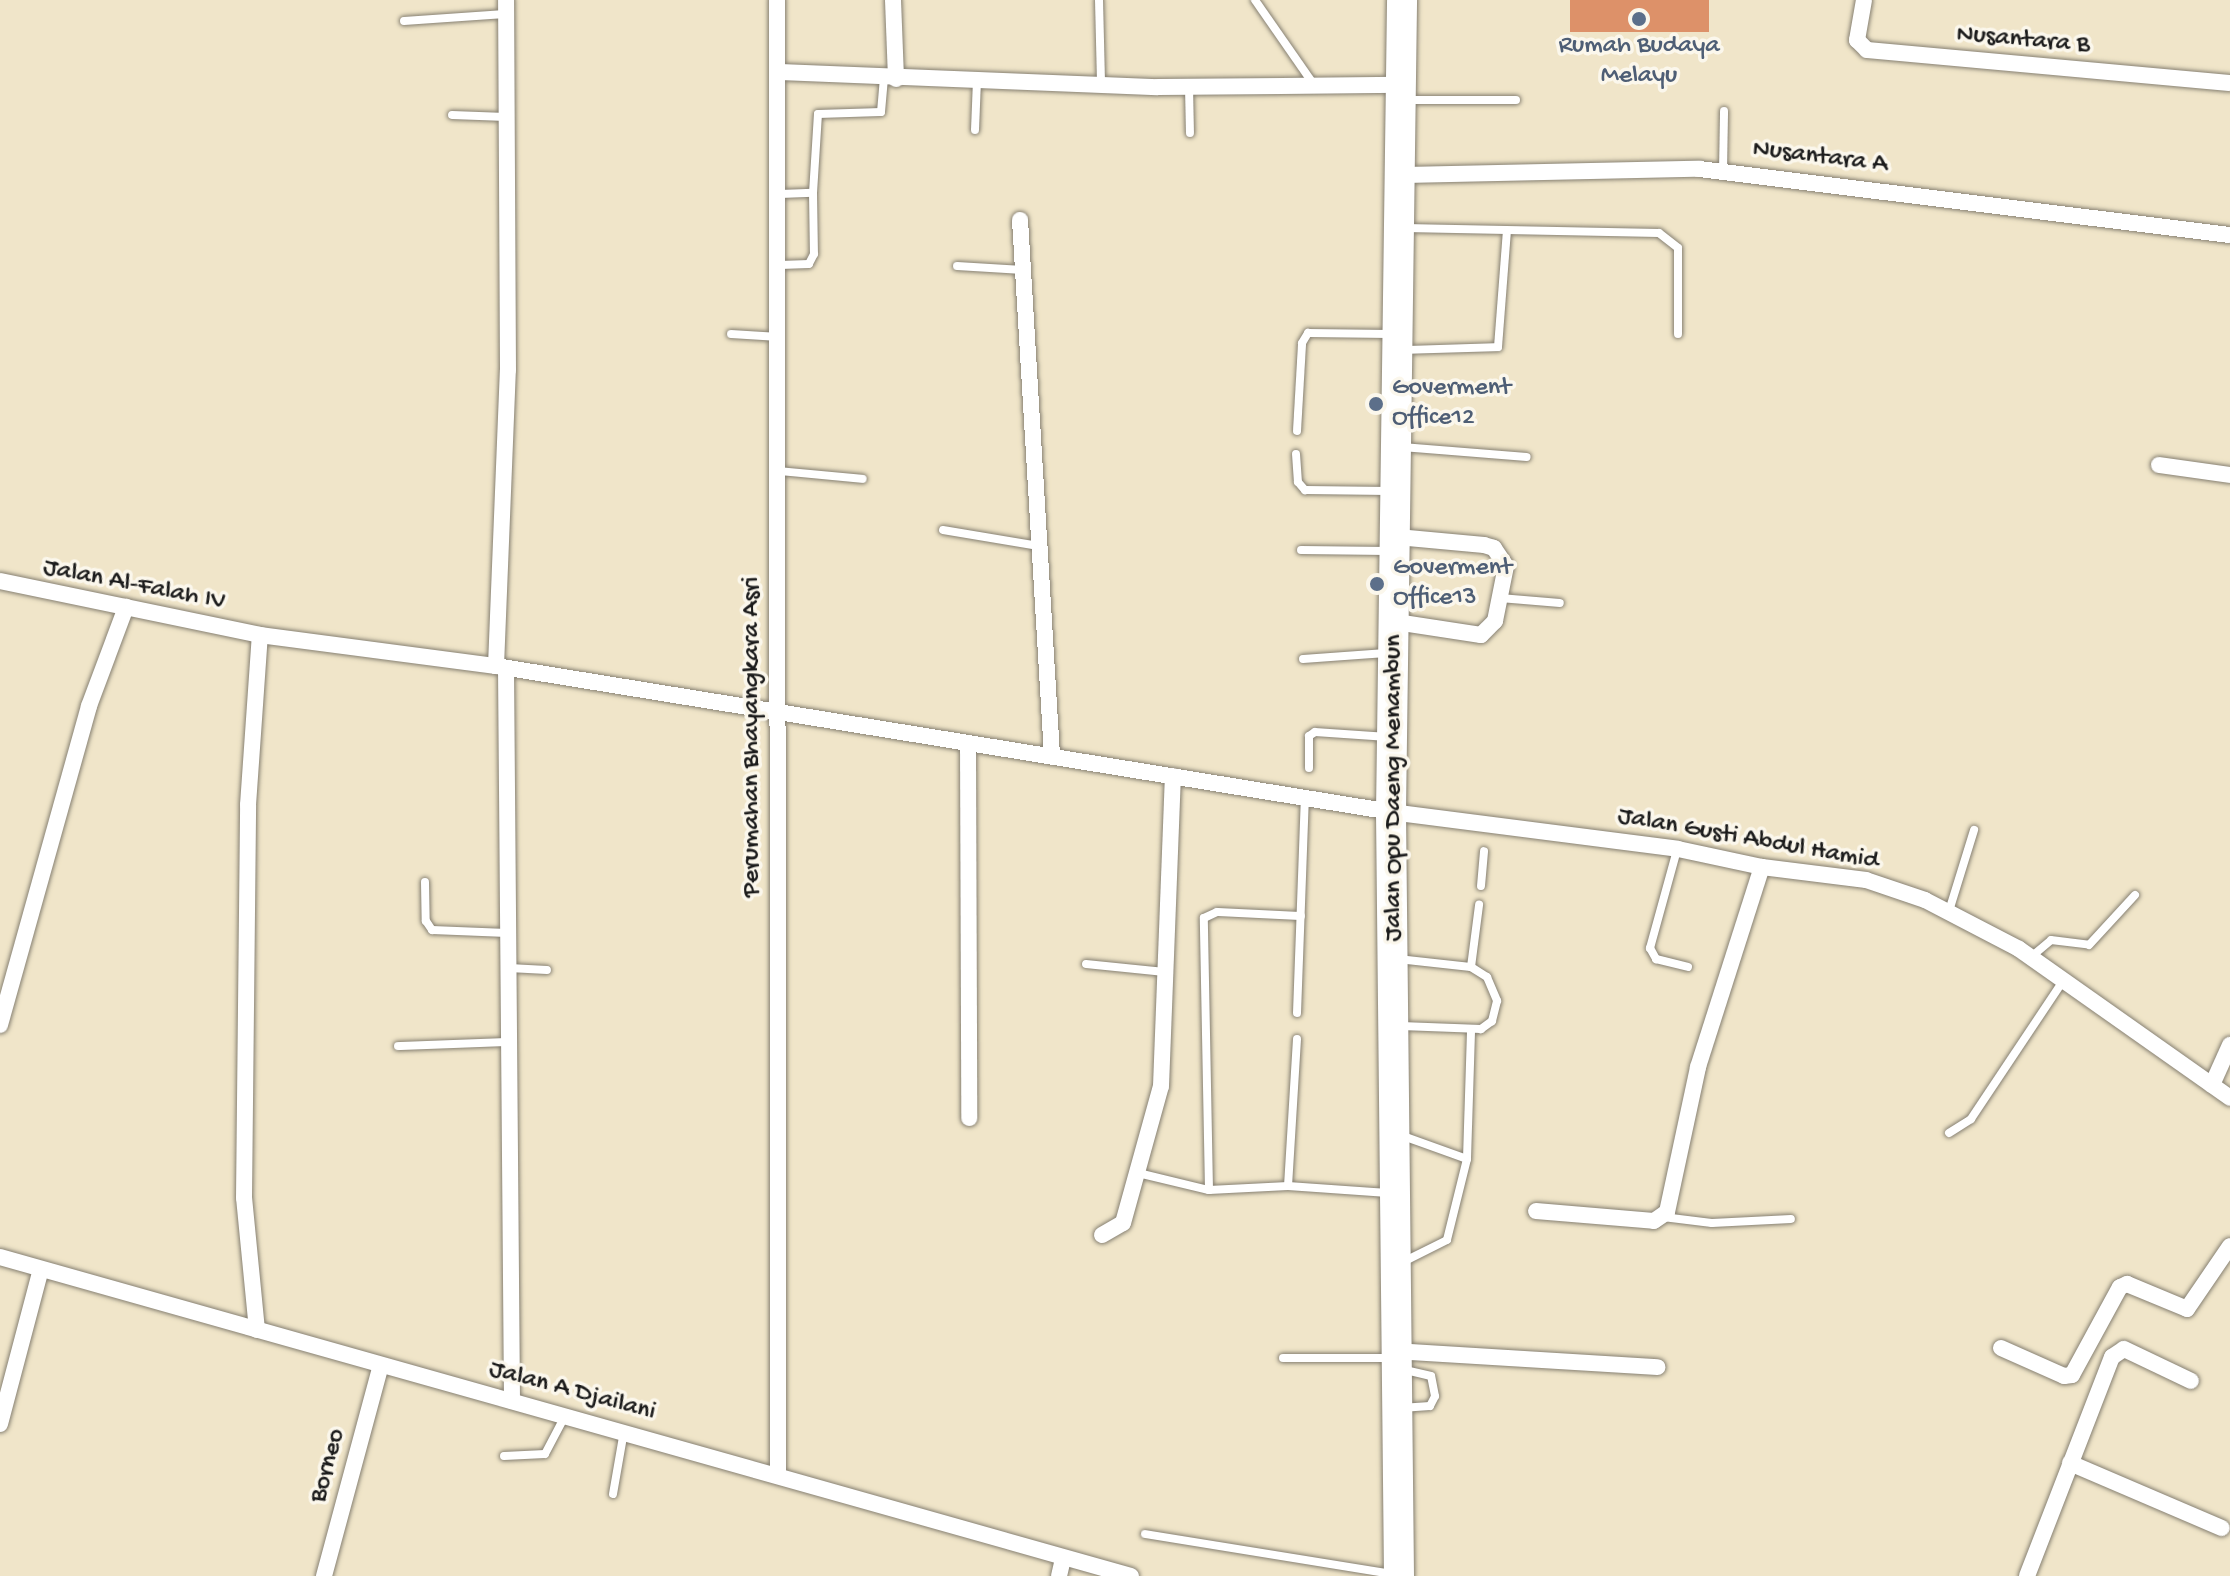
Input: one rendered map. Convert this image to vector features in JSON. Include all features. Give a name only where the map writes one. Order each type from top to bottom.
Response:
[{"type":"highway","name":"Jalan Opu Daeng Menambun","points":[[1399,1576],[1391,812],[1396,622],[1402,0]]},
{"type":"street","name":"Perumahan Bhayangkara Asri","points":[[777,0],[780,72],[776,712],[778,1473]]},
{"type":"street","points":[[890,78],[893,0]]},
{"type":"street","name":"Nusantara B","points":[[1864,0],[1857,40],[1867,50],[2230,83]]},
{"type":"street","points":[[506,7],[508,370],[501,667],[509,968],[512,1401]]},
{"type":"street","points":[[780,72],[1101,85],[1315,86],[1402,92]]},
{"type":"street","name":"Nusantara A","points":[[1401,175],[1632,168],[1723,171],[2230,235]]},
{"type":"street","points":[[1020,220],[1052,756]]},
{"type":"street","points":[[2159,465],[2230,475]]},
{"type":"street","points":[[1396,622],[1481,635],[1495,621],[1506,566],[1494,548],[1397,544]]},
{"type":"street","name":"Jalan Al-Falah IV","points":[[0,581],[260,635],[501,667],[776,712]]},
{"type":"street","points":[[0,1025],[89,706],[126,607]]},
{"type":"street","points":[[257,1330],[244,1198],[248,805],[260,635]]},
{"type":"street","name":"Jalan Gusti Abdul Hamid","points":[[776,712],[1391,812],[1678,849],[1762,867],[1866,880],[1949,911],[2031,957],[2230,1098]]},
{"type":"street","points":[[968,743],[969,1118]]},
{"type":"street","points":[[1102,1235],[1123,1223],[1161,1086],[1173,776]]},
{"type":"street","points":[[1536,1211],[1654,1221],[1662,1217],[1669,1205],[1698,1067],[1762,867]]},
{"type":"street","points":[[2212,1085],[2230,1045]]},
{"type":"street","points":[[2001,1348],[2064,1376],[2072,1375],[2120,1287],[2127,1284],[2187,1309],[2230,1246]]},
{"type":"street","name":"Jalan A Djailani","points":[[0,1257],[380,1368],[624,1430],[1063,1559],[1131,1576]]},
{"type":"street","points":[[0,1424],[41,1269]]},
{"type":"street","points":[[2027,1576],[2105,1368],[2117,1351],[2124,1349],[2191,1381]]},
{"type":"street","points":[[1395,1360],[1658,1367]]},
{"type":"street","name":"Borneo","points":[[324,1576],[380,1368]]},
{"type":"street","points":[[2070,1463],[2222,1528]]},
{"type":"street","points":[[1059,1576],[1063,1559]]},
{"type":"lane","points":[[1099,0],[1101,85]]},
{"type":"lane","points":[[1255,0],[1315,86]]},
{"type":"lane","points":[[404,21],[506,7]]},
{"type":"lane","points":[[780,265],[802,266],[813,261],[818,114],[881,112],[890,78]]},
{"type":"lane","points":[[975,130],[977,81]]},
{"type":"lane","points":[[1189,87],[1190,133]]},
{"type":"lane","points":[[1402,92],[1516,100]]},
{"type":"lane","points":[[1723,171],[1724,111]]},
{"type":"lane","points":[[452,115],[507,117]]},
{"type":"lane","points":[[780,194],[813,193]]},
{"type":"lane","points":[[1401,228],[1659,233],[1678,248],[1678,334]]},
{"type":"lane","points":[[1297,431],[1302,343],[1308,333],[1498,347],[1507,231]]},
{"type":"lane","points":[[957,266],[1023,270]]},
{"type":"lane","points":[[731,334],[780,337]]},
{"type":"lane","points":[[1398,447],[1527,457]]},
{"type":"lane","points":[[1296,454],[1298,482],[1305,490],[1397,491]]},
{"type":"lane","points":[[779,471],[863,479]]},
{"type":"lane","points":[[943,530],[1040,547]]},
{"type":"lane","points":[[1301,550],[1397,544]]},
{"type":"lane","points":[[1500,598],[1560,603]]},
{"type":"lane","points":[[1303,659],[1395,652]]},
{"type":"lane","points":[[1309,768],[1309,736],[1315,732],[1393,738]]},
{"type":"lane","points":[[1297,1013],[1305,798]]},
{"type":"lane","points":[[1949,911],[1974,830]]},
{"type":"lane","points":[[1678,849],[1650,948],[1656,959],[1688,967]]},
{"type":"lane","points":[[1481,886],[1484,851]]},
{"type":"lane","points":[[425,882],[426,921],[432,930],[508,933]]},
{"type":"lane","points":[[2031,957],[2051,940],[2089,945],[2135,895]]},
{"type":"lane","points":[[1471,967],[1479,905]]},
{"type":"lane","points":[[1209,1190],[1204,918],[1217,912],[1301,916]]},
{"type":"lane","points":[[1394,958],[1471,967],[1487,977],[1497,1001],[1489,1026],[1471,1029],[1394,1025]]},
{"type":"lane","points":[[1086,964],[1165,972]]},
{"type":"lane","points":[[509,968],[547,970]]},
{"type":"lane","points":[[1949,1133],[1971,1119],[2063,981]]},
{"type":"lane","points":[[1394,1265],[1447,1240],[1467,1159],[1471,1029]]},
{"type":"lane","points":[[1288,1186],[1297,1039]]},
{"type":"lane","points":[[398,1046],[509,1042]]},
{"type":"lane","points":[[1394,1133],[1467,1159]]},
{"type":"lane","points":[[1138,1173],[1209,1190],[1288,1186],[1394,1193]]},
{"type":"lane","points":[[1662,1217],[1712,1223],[1791,1219]]},
{"type":"lane","points":[[1283,1358],[1395,1360]]},
{"type":"lane","points":[[504,1456],[545,1454],[565,1415]]},
{"type":"lane","points":[[613,1494],[624,1430]]},
{"type":"lane","points":[[1145,1534],[1399,1576]]},
{"type":"building","name":"Rumah Budaya Melayu","points":[[1570,0],[1709,0],[1709,32],[1570,32]]},
{"type":"place","name":"Rumah Budaya Melayu","points":[[1639,19]]},
{"type":"place","name":"Goverment Office12","points":[[1376,404]]},
{"type":"place","name":"Goverment Office13","points":[[1377,584]]}]
